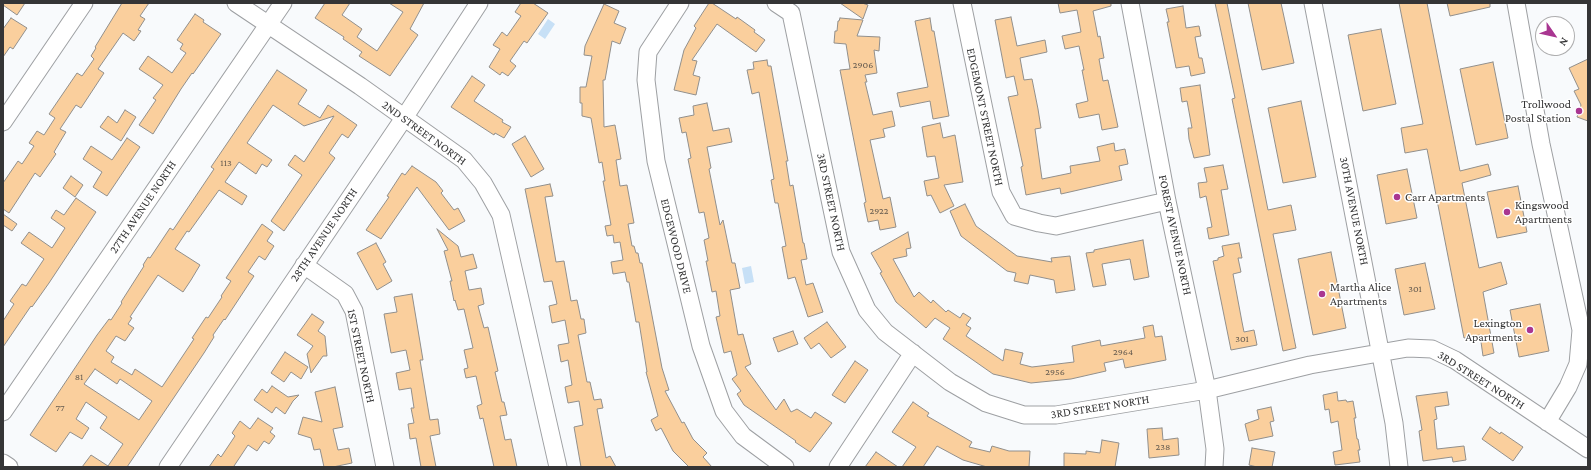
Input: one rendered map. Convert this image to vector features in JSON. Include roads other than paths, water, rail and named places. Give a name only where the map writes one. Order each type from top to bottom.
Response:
[{"type":"street","points":[[3,122],[84,3]]},
{"type":"street","name":"2ND STREET NORTH","points":[[236,3],[464,160],[483,183],[501,215],[558,467]]},
{"type":"street","name":"27TH AVENUE NORTH","points":[[3,412],[283,3]]},
{"type":"street","name":"28TH AVENUE NORTH","points":[[168,467],[404,118],[479,3]]},
{"type":"street","name":"EDGEWOOD DRIVE","points":[[680,3],[648,52],[646,80],[656,160],[701,346],[724,411],[743,436],[785,467]]},
{"type":"street","name":"3RD STREET NORTH","points":[[776,3],[791,8],[841,252],[867,310],[885,332],[950,382],[986,403],[1024,415],[1056,416],[1208,390],[1310,365],[1408,348],[1432,349],[1455,360],[1588,449]]},
{"type":"street","name":"EDGEMONT STREET NORTH","points":[[962,3],[1001,192],[1014,216],[1039,224],[1056,226],[1167,201]]},
{"type":"street","name":"FOREST AVENUE NORTH","points":[[1130,3],[1167,201],[1208,390],[1215,449],[1214,467]]},
{"type":"street","name":"30TH AVENUE NORTH","points":[[1313,3],[1394,423],[1399,467]]},
{"type":"street","points":[[1516,3],[1541,144],[1581,330],[1578,364],[1568,387],[1547,422]]},
{"type":"street","name":"1ST STREET NORTH","points":[[304,265],[345,294],[354,311],[385,467]]},
{"type":"street","points":[[838,467],[913,353]]},
{"type":"street","points":[[3,463],[9,467]]},
{"type":"water","points":[[548,19],[555,24],[545,39],[538,34]]},
{"type":"water","points":[[751,266],[754,282],[745,284],[742,268]]},
{"type":"place","name":"Trollwood Postal Station","points":[[1579,111]]},
{"type":"place","name":"Carr Apartments","points":[[1397,197]]},
{"type":"place","name":"Kingswood Apartments","points":[[1507,212]]},
{"type":"place","name":"Martha Alice Apartments","points":[[1322,294]]},
{"type":"place","name":"Lexington Apartments","points":[[1530,330]]}]
